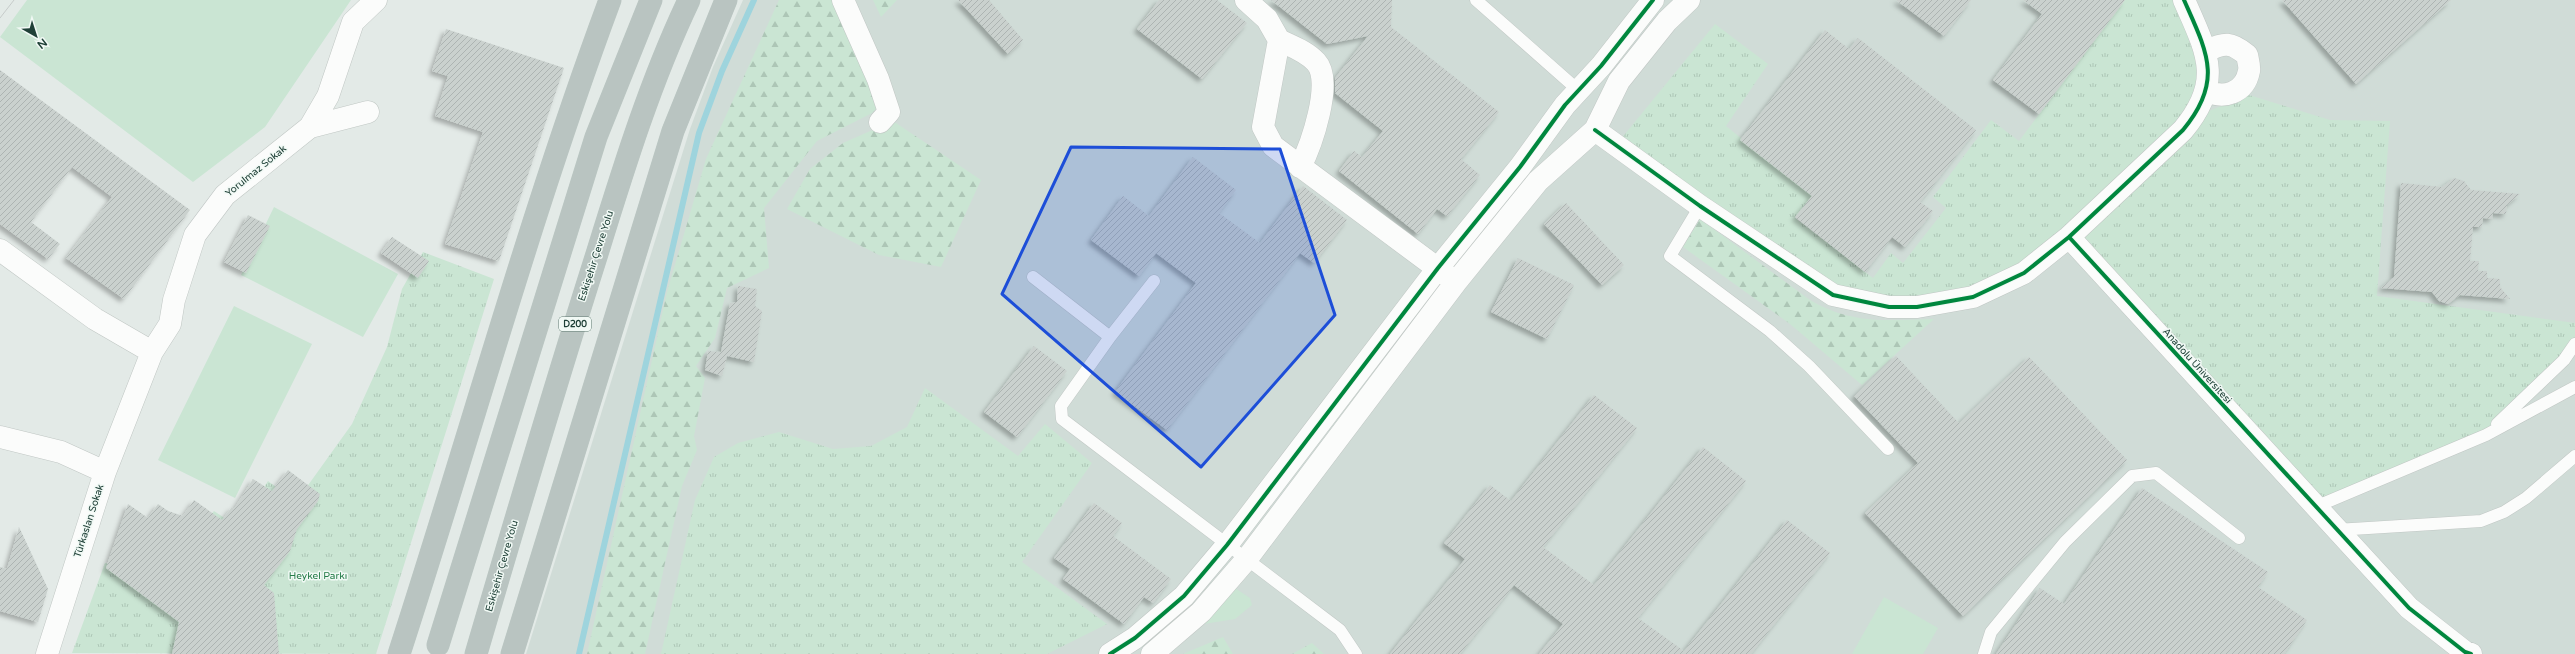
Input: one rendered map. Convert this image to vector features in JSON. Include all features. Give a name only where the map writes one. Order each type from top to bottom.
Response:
[{"type":"highway","points":[[402,649],[529,233],[571,107],[610,0]]},
{"type":"highway","points":[[438,645],[596,137],[651,0]]},
{"type":"highway","name":"Eskişehir Çevre Yolu","points":[[476,654],[548,408],[618,188],[672,36],[689,0]]},
{"type":"highway","points":[[512,654],[673,131],[726,0]]},
{"type":"street","name":"Yorulmaz Sokak","points":[[105,472],[152,352],[170,324],[174,300],[195,235],[225,195],[310,126],[328,96],[353,22],[376,0]]},
{"type":"street","points":[[843,0],[878,79],[889,112],[880,122]]},
{"type":"street","points":[[1246,0],[1267,19],[1279,40],[1305,53],[1317,63],[1322,76],[1321,102],[1309,149],[1300,167]]},
{"type":"street","points":[[1110,654],[1135,638],[1184,596],[1227,546],[1438,268],[1520,167],[1578,90],[1601,66],[1653,0]]},
{"type":"street","points":[[1152,654],[1201,612],[1246,560],[1456,282],[1538,181],[1588,136],[1619,81],[1667,21],[1688,0]]},
{"type":"street","points":[[1554,120],[1588,136],[1700,206],[1833,295],[1860,303],[1889,307],[1924,307],[1973,297],[2024,273],[2069,237],[2183,130],[2212,93],[2206,51],[2184,0]]},
{"type":"street","points":[[1279,40],[1263,128],[1273,146],[1456,282]]},
{"type":"street","points":[[2206,51],[2221,44],[2235,46],[2247,55],[2249,71],[2243,85],[2230,95],[2212,93]]},
{"type":"street","points":[[1578,90],[1604,110]]},
{"type":"street","points":[[310,126],[368,112]]},
{"type":"street","name":"Anadolu Üniversitesi","points":[[2069,237],[2409,608],[2465,652],[2471,654]]},
{"type":"street","points":[[0,250],[95,319],[152,352]]},
{"type":"street","name":"Türkaslan Sokak","points":[[0,437],[61,452],[105,472],[47,654]]},
{"type":"lane","points":[[1476,0],[1578,90]]},
{"type":"lane","points":[[1700,206],[1670,256],[1770,331],[1809,366],[1888,449]]},
{"type":"lane","points":[[1033,277],[1110,337]]},
{"type":"lane","points":[[1154,281],[1110,337],[1061,406],[1062,419],[1227,546],[1340,630],[1356,654]]},
{"type":"lane","points":[[2486,435],[2564,360],[2575,344]]},
{"type":"lane","points":[[2316,507],[2486,435],[2575,387]]},
{"type":"lane","points":[[2336,530],[2480,521],[2504,512],[2526,498],[2575,456]]},
{"type":"lane","points":[[1984,654],[1991,632],[2065,542],[2132,476],[2156,473],[2239,538]]},
{"type":"highlighted area","points":[[1071,147],[1280,149],[1335,315],[1201,467],[1002,294]]},
{"type":"shaded area","points":[[743,0],[2575,0],[2575,654],[526,654],[690,129],[713,67]]},
{"type":"green space","points":[[27,0],[351,0],[265,127],[193,182],[0,37]]},
{"type":"green space","points":[[779,0],[834,0],[879,106],[872,113],[817,141],[764,208],[769,268],[727,288],[715,338],[696,366],[705,378],[694,436],[697,450],[682,486],[645,654],[587,654],[667,292],[706,159]]},
{"type":"green space","points":[[873,0],[897,0],[881,17]]},
{"type":"green space","points":[[2125,0],[2184,0],[2206,51],[2194,117],[2249,95],[2330,120],[2390,121],[2377,296],[2575,323],[2575,344],[2486,435],[2315,507],[2069,237],[1999,287],[1860,303],[1616,145],[1715,24],[1768,64],[1726,126],[1812,196],[1795,218],[1873,278],[1891,253],[1903,263],[1946,208],[1933,197],[1991,120],[2019,141]]},
{"type":"green space","points":[[893,121],[981,180],[941,267],[879,255],[787,209],[810,169],[843,143]]},
{"type":"green space","points":[[274,207],[398,274],[363,337],[241,275]]},
{"type":"green space","points":[[1700,219],[1810,300],[1826,308],[1841,314],[1870,319],[1934,319],[1862,385],[1790,324],[1683,247]]},
{"type":"green space","name":"Heykel Parkı","points":[[423,252],[494,279],[376,654],[72,653],[105,563],[163,574],[214,511],[238,527],[268,481],[296,502],[352,424],[387,347],[402,289]]},
{"type":"green space","points":[[234,306],[312,344],[235,498],[158,460]]},
{"type":"green space","points":[[925,388],[1018,456],[1045,424],[1092,463],[1022,562],[1107,624],[1047,654],[661,654],[695,500],[714,457],[738,443],[779,432],[833,449],[871,446],[907,427]]},
{"type":"green space","points":[[1235,588],[1250,598],[1252,605],[1235,619],[1204,624]]},
{"type":"green space","points":[[1884,597],[1938,628],[1923,654],[1852,654]]},
{"type":"green space","points":[[1223,637],[1233,654],[1183,654]]},
{"type":"green space","points":[[1312,643],[1324,654],[1292,654]]},
{"type":"building","points":[[958,0],[989,0],[1023,40],[1008,54]]},
{"type":"building","points":[[1159,0],[1217,0],[1247,23],[1202,79],[1137,29]]},
{"type":"building","points":[[1271,0],[1392,0],[1391,27],[1499,112],[1461,159],[1480,175],[1447,216],[1437,209],[1418,234],[1339,171],[1354,151],[1362,157],[1383,131],[1335,93],[1335,78],[1368,36],[1327,44]]},
{"type":"building","points":[[1896,0],[1971,0],[1944,36]]},
{"type":"building","points":[[2023,0],[2125,0],[2039,114],[1993,80],[2042,14]]},
{"type":"building","points":[[2282,0],[2451,0],[2356,84]]},
{"type":"building","points":[[446,29],[564,68],[499,261],[445,244],[483,132],[435,116],[448,76],[432,71]]},
{"type":"building","points":[[1825,30],[1849,49],[1858,38],[1976,130],[1920,202],[1933,211],[1905,247],[1892,237],[1865,272],[1795,217],[1812,196],[1740,140]]},
{"type":"building","points":[[0,70],[190,210],[124,299],[66,258],[112,197],[72,167],[31,222],[60,244],[48,259],[0,224]]},
{"type":"building","points":[[1193,157],[1236,190],[1219,213],[1260,243],[1303,186],[1347,220],[1314,263],[1300,253],[1167,430],[1115,392],[1196,283],[1156,253],[1139,276],[1091,240],[1123,196],[1149,216]]},
{"type":"building","points":[[2454,178],[2464,181],[2471,190],[2520,194],[2507,205],[2506,214],[2493,213],[2492,219],[2483,218],[2482,227],[2473,227],[2470,261],[2479,261],[2478,271],[2487,271],[2487,278],[2500,279],[2500,287],[2510,299],[2460,295],[2448,304],[2439,301],[2432,292],[2381,288],[2394,277],[2401,183],[2442,187]]},
{"type":"building","points":[[1566,203],[1624,265],[1602,285],[1544,224]]},
{"type":"building","points":[[248,215],[270,226],[246,273],[224,262]]},
{"type":"building","points":[[392,237],[429,261],[418,278],[381,253]]},
{"type":"building","points":[[1518,258],[1574,285],[1547,339],[1491,312]]},
{"type":"building","points":[[738,286],[757,289],[755,306],[762,311],[754,362],[727,356],[722,376],[705,370],[708,351],[721,352],[730,303],[737,302]]},
{"type":"building","points":[[1034,346],[1067,371],[1017,437],[984,412]]},
{"type":"building","points":[[1896,356],[1959,423],[2029,357],[2127,460],[1963,616],[1865,513],[1918,463],[1854,396]]},
{"type":"building","points":[[1594,395],[1637,428],[1543,547],[1594,585],[1703,447],[1746,481],[1638,618],[1684,651],[1787,520],[1830,553],[1751,654],[1539,654],[1563,624],[1514,585],[1460,654],[1390,654],[1465,559],[1444,543],[1490,485],[1511,501]]},
{"type":"building","points":[[288,470],[320,494],[318,501],[297,529],[290,551],[264,585],[274,593],[279,654],[172,654],[179,622],[106,568],[128,504],[148,518],[158,504],[168,511],[183,516],[194,500],[222,520],[232,507],[234,509],[253,479],[272,491]]},
{"type":"building","points":[[2142,488],[2268,572],[2258,587],[2307,620],[2284,654],[1996,654],[2040,588],[2064,604]]},
{"type":"building","points":[[1094,503],[1122,523],[1113,536],[1171,579],[1153,603],[1144,597],[1124,624],[1063,579],[1070,569],[1054,558]]},
{"type":"building","points":[[19,527],[48,589],[38,622],[0,611],[0,567],[7,569]]},
{"type":"waterway","points":[[579,654],[699,133],[722,71],[754,0]]},
{"type":"tram line","points":[[0,18],[14,0]]},
{"type":"cycle path","points":[[1110,654],[1135,638],[1184,596],[1227,545],[1438,268],[1520,167],[1565,105],[1601,66],[1653,0]]},
{"type":"cycle path","points":[[1595,130],[1700,206],[1833,295],[1889,307],[1917,307],[1973,297],[2024,273],[2069,237],[2183,130],[2196,112],[2204,96],[2208,66],[2205,51],[2184,0]]},
{"type":"cycle path","points":[[2069,237],[2409,608],[2465,652],[2471,654]]}]
